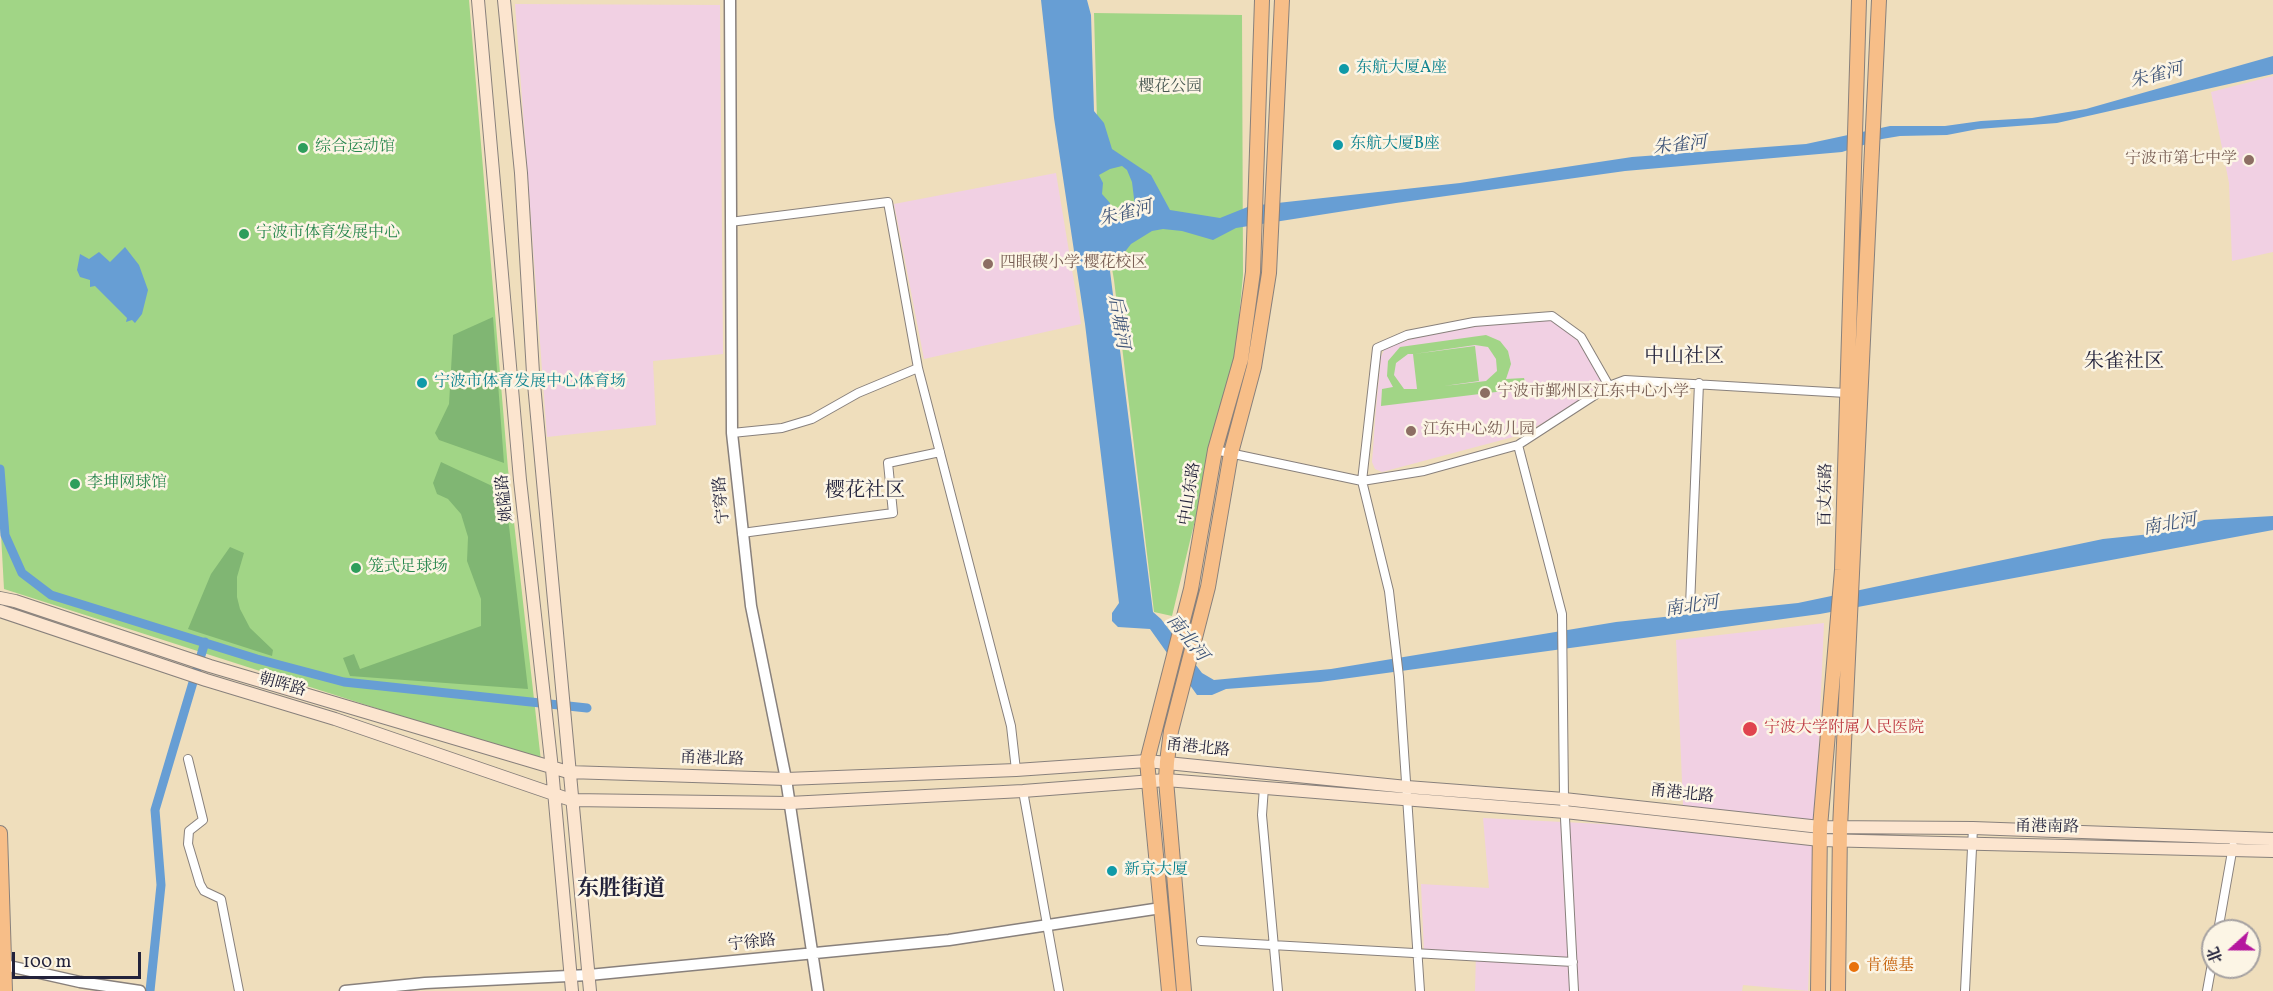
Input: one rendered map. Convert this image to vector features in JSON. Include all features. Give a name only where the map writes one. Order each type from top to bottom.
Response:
[{"type":"main road","name":"姚隘路","points":[[478,0],[520,480],[552,769],[572,991]]},
{"type":"main road","points":[[504,0],[521,172],[533,373],[590,991]]},
{"type":"main road","name":"中山东路","points":[[1169,991],[1147,782],[1147,761],[1191,589],[1215,450],[1241,359],[1255,229],[1262,0]]},
{"type":"main road","name":"中山东路","points":[[1184,991],[1166,780],[1167,762],[1171,731],[1208,587],[1231,453],[1254,367],[1269,273],[1282,0]]},
{"type":"main road","name":"百丈东路","points":[[1838,991],[1840,834],[1849,619],[1846,393],[1859,0]]},
{"type":"main road","name":"百丈东路","points":[[1818,991],[1820,833],[1838,631],[1847,575],[1879,0]]},
{"type":"main road","name":"朝晖路","points":[[0,598],[15,601],[189,660],[552,769]]},
{"type":"main road","name":"朝晖路","points":[[0,611],[186,674],[335,718],[554,796]]},
{"type":"main road","name":"甬港北路","points":[[552,769],[568,772],[786,779],[1016,770],[1147,761],[1408,793]]},
{"type":"main road","name":"甬港北路","points":[[554,796],[571,800],[789,803],[1023,791],[1166,780],[1408,793],[1565,806],[1820,833]]},
{"type":"main road","name":"甬港南路","points":[[1840,834],[1973,828],[2233,844],[2273,851]]},
{"type":"main road","points":[[0,833],[2,964],[6,991]]},
{"type":"main road","name":"甬港南路","points":[[1820,833],[1972,842],[2233,844],[2273,839]]},
{"type":"street","name":"宁穿路","points":[[730,0],[732,433],[752,606],[786,779],[818,991]]},
{"type":"street","points":[[730,222],[888,202],[918,368],[1011,726],[1016,770]]},
{"type":"street","points":[[1420,991],[1397,655],[1389,591],[1362,481],[1377,348],[1407,334],[1474,322],[1552,316],[1581,337],[1609,386]]},
{"type":"street","points":[[732,433],[782,428],[812,419],[858,393],[918,368]]},
{"type":"street","points":[[1215,450],[1362,481],[1424,471],[1518,445],[1609,386],[1625,380],[1846,393]]},
{"type":"street","points":[[1690,606],[1699,383]]},
{"type":"street","points":[[1518,445],[1562,614],[1565,806],[1574,991]]},
{"type":"street","points":[[742,533],[893,513],[888,463],[940,452]]},
{"type":"street","points":[[188,759],[203,820],[189,831],[188,844],[204,891],[221,899],[238,991]]},
{"type":"street","points":[[1264,787],[1262,815],[1278,991]]},
{"type":"street","points":[[1023,791],[1059,991]]},
{"type":"street","points":[[1965,991],[1973,828]]},
{"type":"street","points":[[2220,919],[2233,844]]},
{"type":"street","name":"宁徐路","points":[[345,991],[425,983],[589,975],[948,940],[1161,908]]},
{"type":"street","points":[[1201,941],[1573,962]]},
{"type":"street","points":[[2,964],[80,982],[135,990]]},
{"type":"shaded area","points":[[515,4],[720,5],[723,354],[653,361],[656,425],[547,437]]},
{"type":"shaded area","name":"宁波市第七中学","points":[[2273,76],[2273,252],[2232,261],[2229,183],[2211,92]]},
{"type":"shaded area","name":"四眼碶小学 樱花校区","points":[[1056,173],[1081,324],[924,359],[894,204]]},
{"type":"shaded area","name":"宁波市鄞州区江东中心小学","points":[[1551,318],[1580,340],[1604,386],[1563,413],[1517,436],[1382,472],[1375,469],[1372,462],[1376,408],[1381,357],[1385,348],[1426,334],[1472,325],[1497,325]]},
{"type":"shaded area","name":"宁波大学附属人民医院","points":[[1824,623],[1808,991],[1743,985],[1742,991],[1475,991],[1476,953],[1424,953],[1421,884],[1489,888],[1483,818],[1684,828],[1676,640]]},
{"type":"green space","name":"宁波市体育发展中心","points":[[0,0],[469,0],[508,469],[541,761],[4,589],[0,516]]},
{"type":"green space","name":"樱花公园","points":[[1094,13],[1242,15],[1243,275],[1236,349],[1172,616],[1154,612],[1114,280],[1099,194]]},
{"type":"green space","points":[[493,317],[504,463],[439,440],[435,433],[449,404],[453,335]]},
{"type":"green space","points":[[1486,335],[1500,341],[1508,351],[1511,364],[1506,379],[1524,378],[1525,382],[1521,389],[1381,406],[1382,389],[1393,387],[1387,376],[1388,361],[1400,347]],"holes":[[[1475,345],[1488,347],[1496,359],[1497,371],[1486,381],[1444,386],[1479,381],[1475,346],[1414,354]],[[1408,354],[1413,354],[1417,389],[1404,389],[1394,375],[1396,363]]]},
{"type":"green space","points":[[441,462],[505,492],[528,689],[350,676],[343,658],[354,654],[360,669],[481,626],[481,599],[467,561],[468,537],[461,514],[448,499],[437,494],[433,483]]},
{"type":"green space","points":[[230,547],[244,553],[237,577],[237,597],[240,609],[250,628],[273,650],[272,656],[188,629],[211,574]]},
{"type":"water","points":[[1041,0],[1087,0],[1091,15],[1094,111],[1104,123],[1112,149],[1151,175],[1170,210],[1220,218],[1250,206],[1460,183],[1632,157],[1806,144],[1890,126],[1945,126],[2032,118],[2086,109],[2273,56],[2273,74],[2057,123],[1978,129],[1947,135],[1900,136],[1882,139],[1842,152],[1625,171],[1236,228],[1213,240],[1182,231],[1163,229],[1152,231],[1131,244],[1110,271],[1153,612],[1161,619],[1202,673],[1214,680],[1331,669],[1616,622],[1798,603],[2103,539],[2170,532],[2204,520],[2273,516],[2273,530],[1820,614],[1320,682],[1226,689],[1212,695],[1197,695],[1150,629],[1118,627],[1112,621],[1112,613],[1119,603],[1085,324],[1054,118]],"holes":[[[1122,166],[1127,170],[1132,182],[1136,215],[1116,220],[1110,218],[1110,203],[1102,194],[1103,183],[1099,175]]]},
{"type":"water","points":[[125,247],[139,265],[148,290],[142,314],[135,323],[132,320],[126,322],[127,318],[95,286],[90,287],[90,280],[80,277],[77,270],[80,254],[89,259],[99,252],[110,262]]},
{"type":"waterway","points":[[0,469],[5,535],[22,573],[51,595],[257,659],[344,682],[587,708]]},
{"type":"waterway","points":[[150,991],[161,885],[155,810],[205,642]]},
{"type":"place","name":"东航大厦A座","points":[[1344,69]]},
{"type":"place","name":"东航大厦B座","points":[[1338,145]]},
{"type":"place","name":"综合运动馆","points":[[303,148]]},
{"type":"place","name":"宁波市第七中学","points":[[2249,160]]},
{"type":"place","name":"宁波市体育发展中心","points":[[244,234]]},
{"type":"place","name":"四眼碶小学 樱花校区","points":[[988,264]]},
{"type":"place","name":"宁波市体育发展中心体育场","points":[[422,383]]},
{"type":"place","name":"宁波市鄞州区江东中心小学","points":[[1485,393]]},
{"type":"place","name":"江东中心幼儿园","points":[[1411,431]]},
{"type":"place","name":"李坤网球馆","points":[[75,484]]},
{"type":"place","name":"笼式足球场","points":[[356,568]]},
{"type":"place","name":"宁波大学附属人民医院","points":[[1750,729]]},
{"type":"place","name":"新京大厦","points":[[1112,871]]},
{"type":"place","name":"肯德基","points":[[1854,967]]},
{"type":"district","name":"中山社区","points":[[1684,358]]},
{"type":"district","name":"朱雀社区","points":[[2124,363]]},
{"type":"district","name":"樱花社区","points":[[865,492]]},
{"type":"district","name":"东胜街道","points":[[621,891]]},
{"type":"water label","name":"朱雀河","points":[[2157,77]]},
{"type":"water label","name":"朱雀河","points":[[1680,147]]},
{"type":"water label","name":"朱雀河","points":[[1126,215]]},
{"type":"water label","name":"后塘河","points":[[1117,322]]},
{"type":"water label","name":"南北河","points":[[2170,526]]},
{"type":"water label","name":"南北河","points":[[1692,608]]},
{"type":"water label","name":"南北河","points":[[1186,639]]}]
